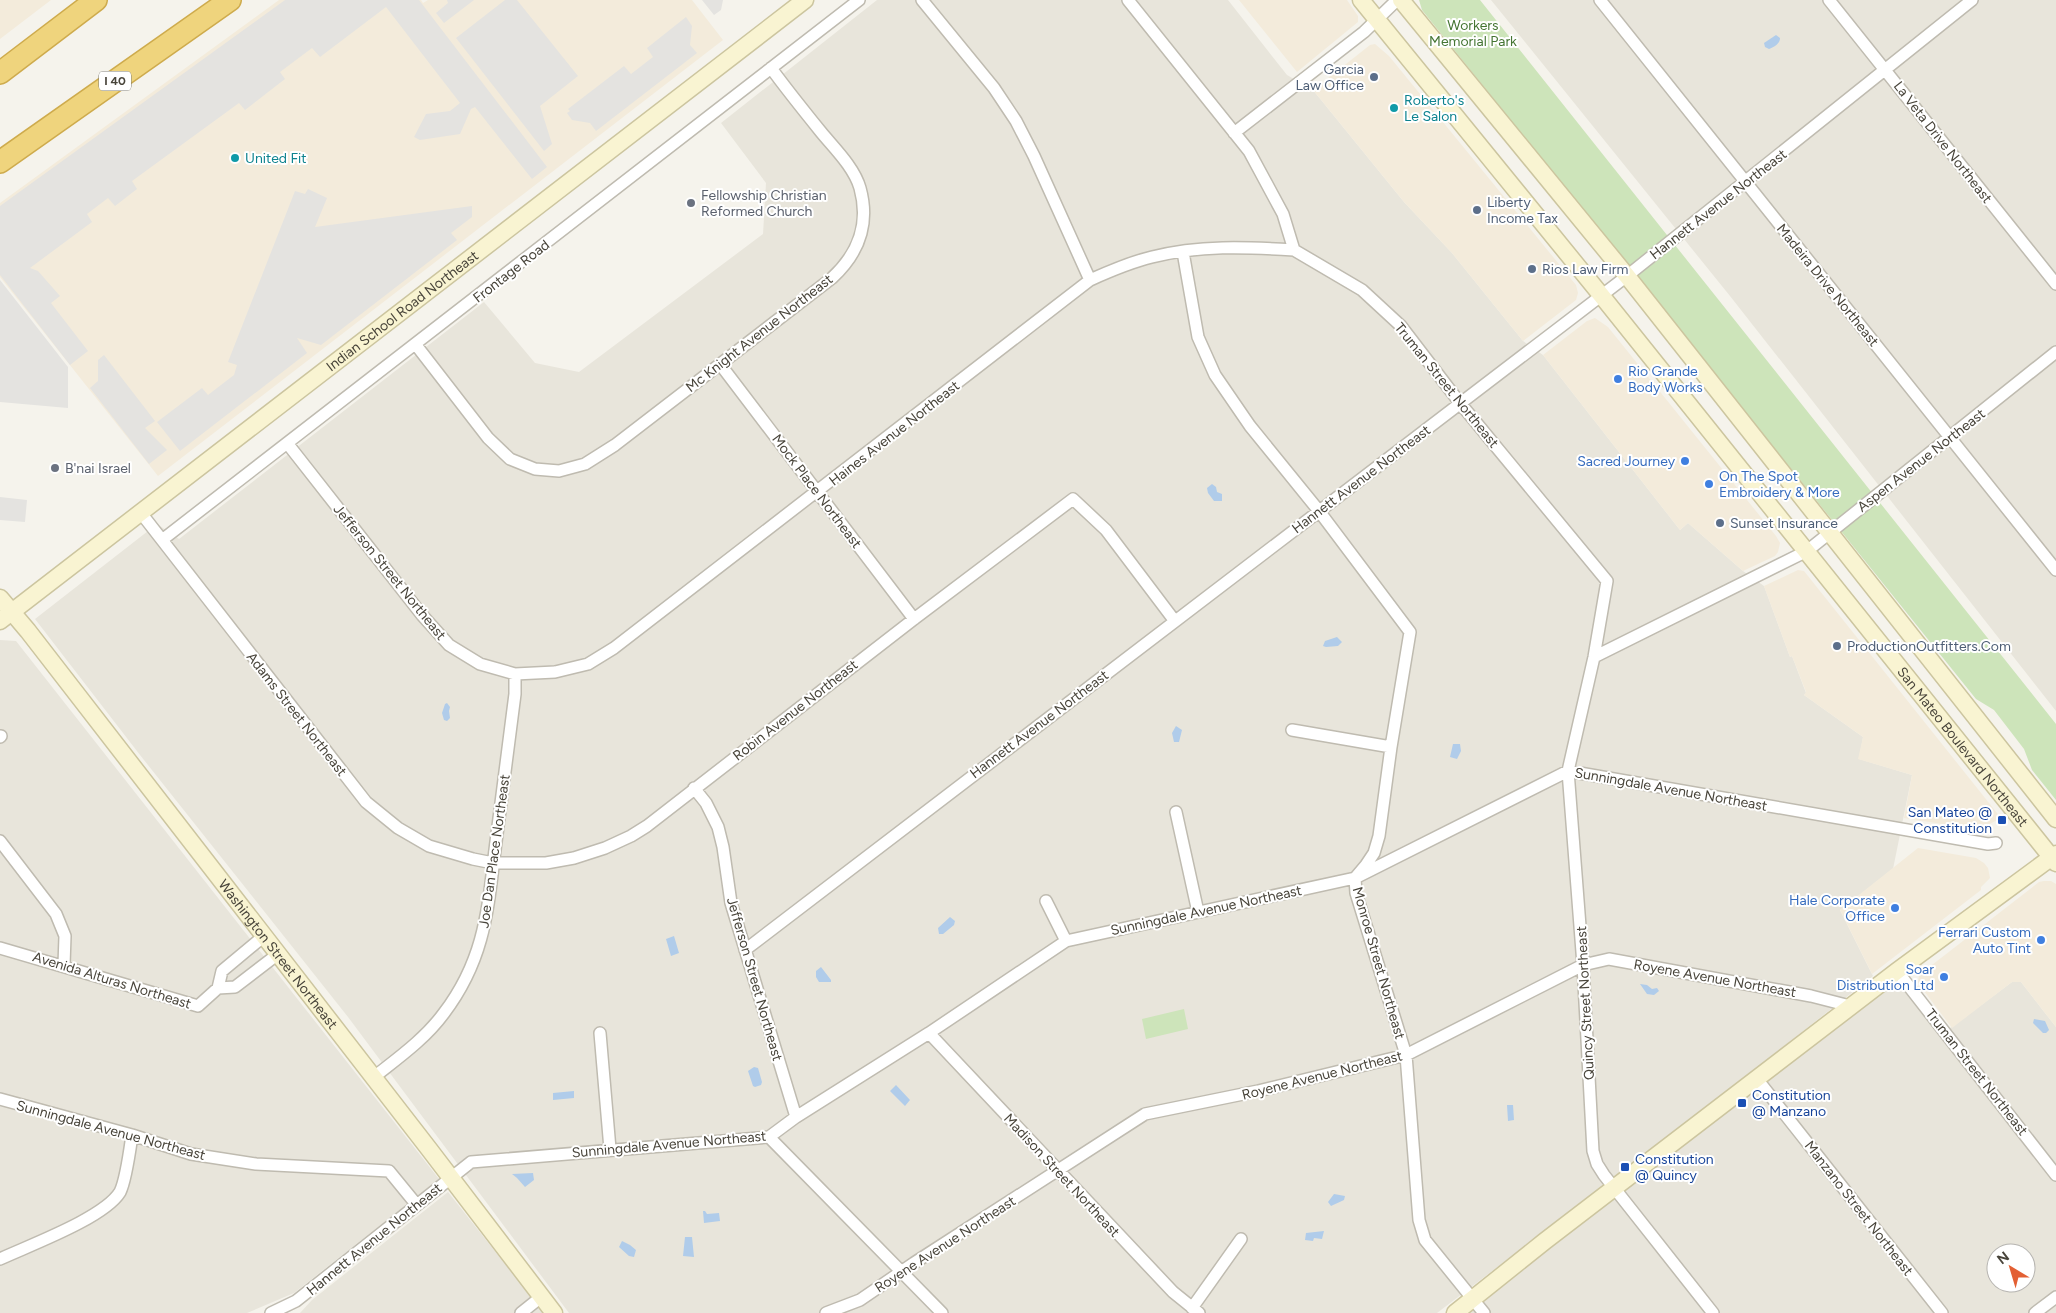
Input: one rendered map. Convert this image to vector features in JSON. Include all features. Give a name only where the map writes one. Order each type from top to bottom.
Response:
[{"type":"highway","points":[[0,73],[96,0]]},
{"type":"highway","name":"I 40","points":[[0,162],[230,0]]},
{"type":"street","name":"Indian School Road Northeast","points":[[6,617],[805,0]]},
{"type":"street","name":"Frontage Road","points":[[162,540],[859,0]]},
{"type":"street","points":[[922,0],[994,88],[1016,122],[1034,156],[1090,280]]},
{"type":"street","points":[[1128,0],[1249,151],[1283,214],[1294,250]]},
{"type":"street","name":"San Mateo Boulevard Northeast","points":[[1361,0],[2054,858]]},
{"type":"street","points":[[1234,133],[1377,20],[1399,0]]},
{"type":"street","name":"San Mateo Boulevard Northeast","points":[[1399,0],[1627,276],[2056,819]]},
{"type":"street","name":"Madeira Drive Northeast","points":[[1600,0],[2056,570]]},
{"type":"street","name":"La Veta Drive Northeast","points":[[1830,0],[2056,284]]},
{"type":"street","name":"Hannett Avenue Northeast","points":[[745,950],[1174,620],[1627,276],[1972,0]]},
{"type":"street","name":"Mc Knight Avenue Northeast","points":[[416,345],[488,438],[510,459],[535,469],[559,471],[585,464],[615,445],[832,278],[845,265],[860,240],[863,210],[860,187],[848,165],[771,68]]},
{"type":"street","name":"Haines Avenue Northeast","points":[[515,674],[555,672],[588,664],[614,648],[1090,280],[1151,257],[1184,252],[1234,246],[1294,250]]},
{"type":"street","name":"Truman Street Northeast","points":[[1294,250],[1362,290],[1401,326],[1460,403],[1607,581],[1594,657]]},
{"type":"street","points":[[1184,252],[1198,337],[1215,375],[1250,426],[1319,511]]},
{"type":"street","name":"Aspen Avenue Northeast","points":[[1594,657],[1807,551],[2056,352]]},
{"type":"street","name":"Mock Place Northeast","points":[[720,364],[914,619]]},
{"type":"street","name":"Jefferson Street Northeast","points":[[287,442],[422,615],[450,645],[480,664],[515,674]]},
{"type":"street","name":"Robin Avenue Northeast","points":[[493,863],[546,863],[574,858],[605,848],[639,831],[1073,499],[1106,530],[1174,620]]},
{"type":"street","name":"Monroe Street Northeast","points":[[1319,511],[1410,632],[1391,747],[1379,836],[1374,853],[1355,878],[1356,894],[1406,1055],[1419,1220],[1425,1240],[1484,1313]]},
{"type":"street","name":"Adams Street Northeast","points":[[141,513],[366,802],[398,828],[429,846],[493,863]]},
{"type":"street","name":"Washington Street Northeast","points":[[0,598],[6,617],[264,936],[554,1313]]},
{"type":"street","name":"Quincy Street Northeast","points":[[1594,657],[1568,771],[1583,965],[1593,1151],[1598,1164],[1614,1188],[1713,1313]]},
{"type":"street","name":"Joe Dan Place Northeast","points":[[374,1077],[424,1036],[444,1014],[458,992],[481,942],[491,893],[515,674]]},
{"type":"street","points":[[1292,730],[1391,747]]},
{"type":"street","name":"Sunningdale Avenue Northeast","points":[[451,1178],[471,1162],[770,1137],[796,1117],[929,1033],[1066,941],[1355,878],[1568,771],[1988,844],[1996,843]]},
{"type":"street","name":"Jefferson Street Northeast","points":[[694,788],[706,803],[718,827],[723,847],[731,903],[796,1117]]},
{"type":"street","points":[[1176,812],[1198,912]]},
{"type":"street","points":[[0,841],[56,914],[65,936],[64,965]]},
{"type":"street","points":[[1455,1313],[1850,1006],[2054,858]]},
{"type":"street","points":[[1046,901],[1066,941]]},
{"type":"street","name":"Avenida Alturas Northeast","points":[[0,948],[64,965],[198,1006],[218,988],[222,971],[264,936]]},
{"type":"street","name":"Avenida Alturas Northeast","points":[[218,988],[235,987],[278,954]]},
{"type":"street","name":"Royene Avenue Northeast","points":[[826,1313],[860,1300],[1056,1170],[1145,1114],[1258,1091],[1406,1055],[1583,965],[1609,959],[1811,996],[1850,1006]]},
{"type":"street","points":[[228,966],[241,982]]},
{"type":"street","name":"Truman Street Northeast","points":[[1897,971],[2056,1174]]},
{"type":"street","points":[[600,1033],[610,1149]]},
{"type":"street","name":"Madison Street Northeast","points":[[929,1033],[1056,1170],[1173,1292],[1195,1310]]},
{"type":"street","name":"Manzano Street Northeast","points":[[1757,1079],[1942,1313]]},
{"type":"street","name":"Sunningdale Avenue Northeast","points":[[0,1099],[132,1135],[191,1154],[256,1164],[388,1171],[416,1204]]},
{"type":"street","points":[[0,1258],[93,1215],[108,1206],[120,1190],[132,1135]]},
{"type":"street","points":[[770,1137],[942,1313]]},
{"type":"street","name":"Hannett Avenue Northeast","points":[[270,1313],[296,1302],[416,1204],[451,1178]]},
{"type":"street","points":[[1195,1310],[1241,1239]]},
{"type":"street","points":[[521,1313],[541,1297]]},
{"type":"street","points":[[2035,1313],[2056,1297]]},
{"type":"street","points":[[286,1313],[296,1302]]},
{"type":"shaded area","points":[[0,0],[51,0],[0,39]]},
{"type":"shaded area","points":[[279,0],[421,0],[423,3],[428,0],[692,0],[723,40],[158,476],[0,277],[0,203]]},
{"type":"shaded area","points":[[285,0],[419,0],[547,167],[532,179],[475,107],[471,109],[460,134],[420,140],[414,137],[426,114],[450,111],[460,103],[386,7],[320,57],[312,48],[280,72],[285,79],[245,110],[239,103],[132,181],[137,189],[115,206],[108,198],[87,214],[92,222],[30,268],[38,271],[60,296],[51,303],[88,351],[70,365],[0,275],[0,206]]},
{"type":"shaded area","points":[[447,0],[474,0],[444,23],[436,13],[448,3]]},
{"type":"shaded area","points":[[505,0],[517,0],[578,76],[540,106],[552,144],[544,151],[456,38]]},
{"type":"shaded area","points":[[702,0],[723,0],[721,10],[714,15]]},
{"type":"shaded area","points":[[877,0],[1228,0],[1287,75],[1313,90],[1404,202],[1452,253],[1523,341],[1543,355],[1680,530],[1688,523],[1743,571],[1764,586],[1790,657],[1792,656],[1806,693],[1804,695],[1863,737],[1859,759],[1912,775],[1893,869],[1840,910],[1873,976],[1689,1121],[1437,1313],[569,1313],[348,1017],[140,755],[35,619],[157,524],[179,539],[484,302],[535,363],[579,372],[763,234],[766,183],[721,123]]},
{"type":"shaded area","points":[[1239,0],[1347,0],[1358,16],[1358,22],[1297,72]]},
{"type":"shaded area","points":[[1491,0],[2056,0],[2056,711],[1730,296]]},
{"type":"shaded area","points":[[686,17],[692,26],[690,45],[697,53],[596,131],[590,123],[572,120],[567,113],[570,111],[568,109],[624,66],[631,74],[653,57],[647,48]]},
{"type":"shaded area","points":[[1375,44],[1389,56],[1576,285],[1578,293],[1576,300],[1523,341],[1452,253],[1404,202],[1313,90],[1370,45]]},
{"type":"shaded area","points":[[308,189],[327,198],[315,227],[472,206],[472,217],[451,233],[457,240],[321,345],[297,338],[307,353],[180,451],[157,422],[202,388],[208,395],[234,375],[237,365],[228,362],[295,191],[305,194]]},
{"type":"shaded area","points":[[0,280],[68,367],[68,408],[0,402]]},
{"type":"shaded area","points":[[1595,318],[1608,327],[1776,536],[1780,543],[1775,556],[1743,571],[1688,523],[1680,530],[1543,355],[1587,321]]},
{"type":"shaded area","points":[[104,355],[155,421],[145,428],[167,450],[149,464],[90,388],[98,381],[98,360]]},
{"type":"shaded area","points":[[0,497],[27,500],[25,522],[0,520]]},
{"type":"shaded area","points":[[1798,570],[1804,571],[2001,818],[1980,829],[1974,829],[1904,818],[1912,775],[1858,759],[1863,737],[1804,695],[1806,692],[1792,656],[1790,657],[1764,586]]},
{"type":"shaded area","points":[[0,640],[16,641],[439,1179],[294,1293],[247,1313],[0,1313]]},
{"type":"shaded area","points":[[1918,848],[1976,858],[1988,868],[1990,878],[1981,887],[1981,890],[1872,974],[1840,910]]},
{"type":"shaded area","points":[[2051,881],[2056,884],[2056,1027],[2021,982],[2012,982],[1952,1028],[1918,983],[1919,975],[2039,882]]},
{"type":"shaded area","points":[[1897,982],[1938,1033],[1952,1027],[2012,982],[2021,982],[2056,1027],[2056,1313],[1466,1313]]},
{"type":"shaded area","points":[[448,1192],[544,1313],[300,1313],[312,1300]]},
{"type":"green space","name":"Workers Memorial Park","points":[[1419,0],[1480,0],[2056,724],[2056,800],[2032,770],[2024,749],[1994,710],[1976,699],[1422,10]]},
{"type":"green space","points":[[1184,1009],[1188,1029],[1146,1039],[1142,1019]]},
{"type":"water","points":[[1776,35],[1780,38],[1778,44],[1769,49],[1765,47],[1764,43]]},
{"type":"water","points":[[1212,484],[1216,487],[1217,492],[1222,494],[1222,501],[1214,501],[1208,493],[1207,488]]},
{"type":"water","points":[[1337,637],[1342,642],[1338,646],[1323,646],[1325,641]]},
{"type":"water","points":[[447,703],[450,707],[450,718],[447,721],[444,720],[442,713]]},
{"type":"water","points":[[1176,726],[1182,730],[1179,742],[1174,742],[1172,733]]},
{"type":"water","points":[[1453,744],[1460,744],[1461,751],[1457,759],[1450,757]]},
{"type":"water","points":[[950,917],[955,921],[954,925],[943,934],[939,934],[938,928]]},
{"type":"water","points":[[674,936],[679,953],[671,956],[666,939]]},
{"type":"water","points":[[821,967],[831,982],[819,982],[816,977],[816,971]]},
{"type":"water","points":[[1640,984],[1647,985],[1652,989],[1657,988],[1659,991],[1654,995],[1647,994]]},
{"type":"water","points":[[2034,1019],[2045,1021],[2049,1030],[2043,1033],[2033,1023]]},
{"type":"water","points":[[754,1067],[758,1068],[762,1082],[761,1085],[755,1087],[748,1071]]},
{"type":"water","points":[[896,1085],[910,1100],[905,1106],[890,1091]]},
{"type":"water","points":[[574,1091],[574,1098],[553,1100],[553,1093]]},
{"type":"water","points":[[1507,1105],[1513,1105],[1514,1120],[1508,1121]]},
{"type":"water","points":[[533,1173],[534,1180],[525,1187],[512,1174]]},
{"type":"water","points":[[1334,1194],[1345,1196],[1344,1200],[1331,1206],[1328,1202]]},
{"type":"water","points":[[703,1211],[707,1214],[719,1213],[720,1221],[704,1223]]},
{"type":"water","points":[[1324,1231],[1322,1239],[1305,1240],[1306,1233]]},
{"type":"water","points":[[685,1237],[692,1237],[694,1257],[683,1256]]},
{"type":"water","points":[[622,1241],[636,1250],[634,1257],[629,1256],[619,1247]]},
{"type":"place","name":"Garcia Law Office","points":[[1374,77]]},
{"type":"place","name":"Roberto's Le Salon","points":[[1394,108]]},
{"type":"place","name":"United Fit","points":[[235,158]]},
{"type":"place","name":"Fellowship Christian Reformed Church","points":[[691,203]]},
{"type":"place","name":"Liberty Income Tax","points":[[1477,210]]},
{"type":"place","name":"Rios Law Firm","points":[[1532,269]]},
{"type":"place","name":"Rio Grande Body Works","points":[[1618,379]]},
{"type":"place","name":"Sacred Journey","points":[[1685,461]]},
{"type":"place","name":"B'nai Israel","points":[[55,468]]},
{"type":"place","name":"On The Spot Embroidery & More","points":[[1709,484]]},
{"type":"place","name":"Sunset Insurance","points":[[1720,523]]},
{"type":"place","name":"ProductionOutfitters.Com","points":[[1837,646]]},
{"type":"place","name":"San Mateo @ Constitution","points":[[2002,820]]},
{"type":"place","name":"Hale Corporate Office","points":[[1895,908]]},
{"type":"place","name":"Ferrari Custom Auto Tint","points":[[2041,940]]},
{"type":"place","name":"Soar Distribution Ltd","points":[[1944,977]]},
{"type":"place","name":"Constitution @ Manzano","points":[[1742,1103]]},
{"type":"place","name":"Constitution @ Quincy","points":[[1625,1167]]}]
